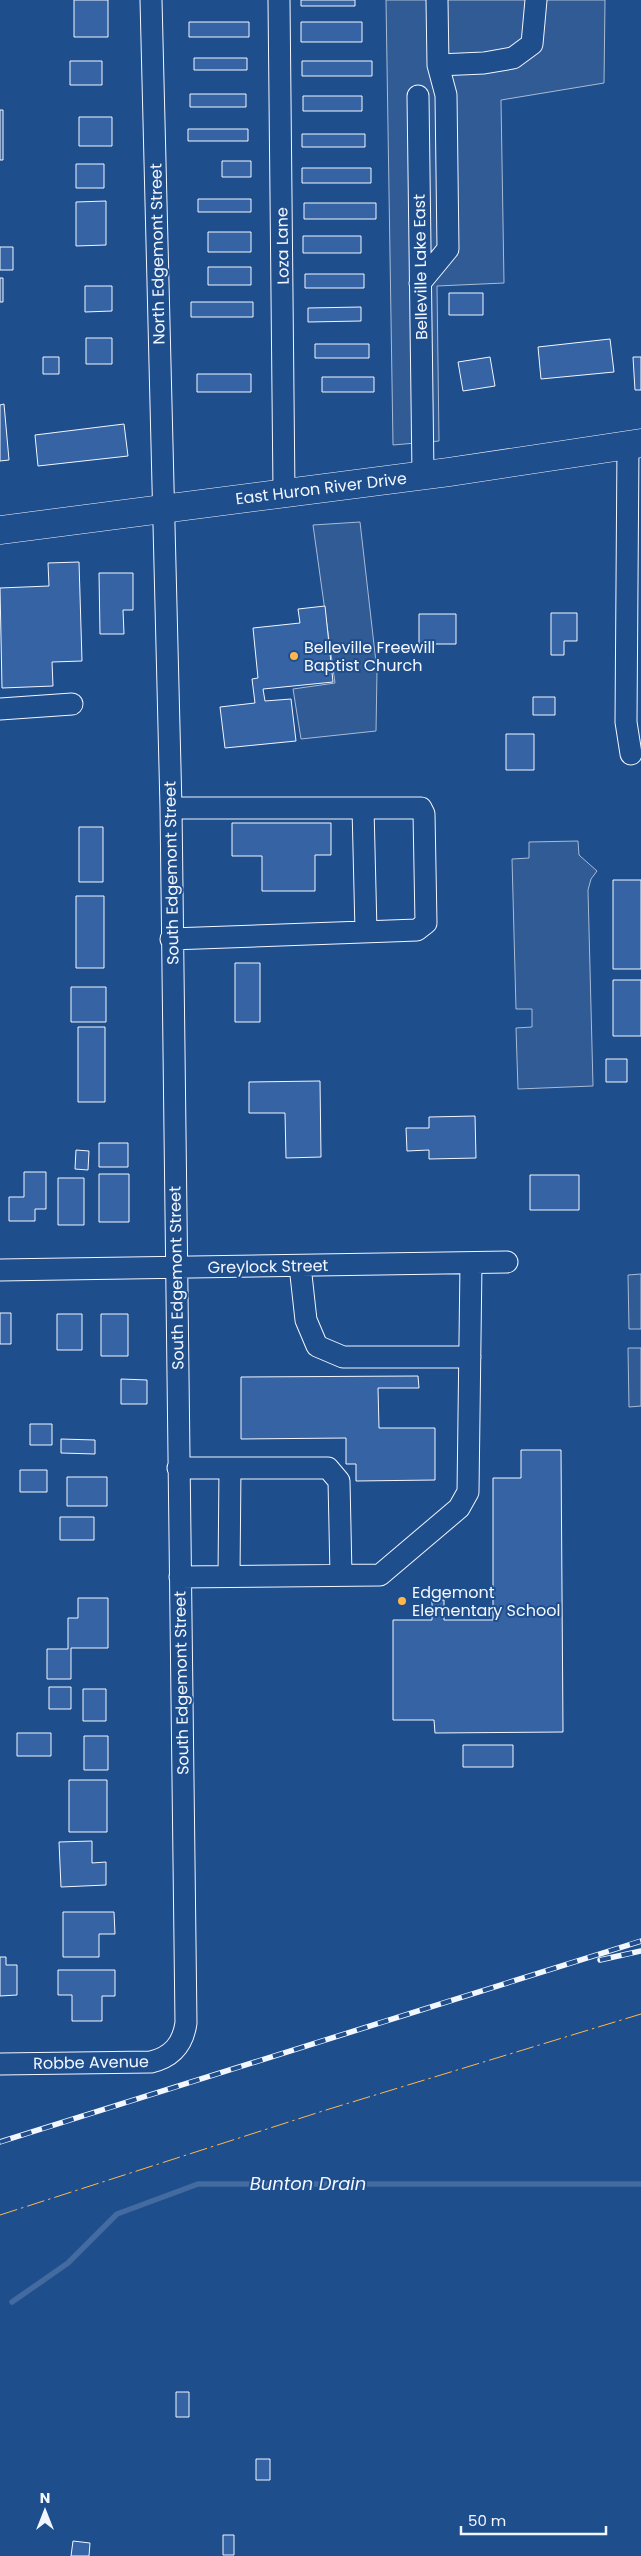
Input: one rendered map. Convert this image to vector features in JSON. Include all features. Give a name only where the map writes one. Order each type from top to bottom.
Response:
[{"type":"main road","name":"East Huron River Drive","points":[[0,530],[634,444]]},
{"type":"street","name":"North Edgemont Street","points":[[151,0],[164,508]]},
{"type":"street","name":"Loza Lane","points":[[279,0],[284,492]]},
{"type":"street","points":[[420,283],[448,250],[446,95],[438,65],[437,0]]},
{"type":"street","points":[[438,65],[484,63],[512,58],[532,44],[536,0]]},
{"type":"street","name":"Belleville Lake East","points":[[423,474],[418,96],[438,65]]},
{"type":"street","points":[[631,754],[626,722],[634,444]]},
{"type":"street","name":"South Edgemont Street","points":[[164,508],[172,939],[186,2024],[185,2033],[178,2047]]},
{"type":"street","points":[[0,709],[72,704]]},
{"type":"street","points":[[170,808],[422,808],[424,814],[426,922],[417,930],[172,939]]},
{"type":"street","points":[[363,808],[366,931]]},
{"type":"street","name":"Greylock Street","points":[[0,1270],[507,1262]]},
{"type":"street","points":[[180,1577],[380,1575],[459,1508],[468,1492],[471,1263]]},
{"type":"street","points":[[300,1266],[306,1320],[317,1346],[343,1358],[470,1358]]},
{"type":"street","points":[[178,1468],[328,1468],[339,1481],[341,1575]]},
{"type":"street","points":[[229,1576],[230,1468]]},
{"type":"street","name":"Robbe Avenue","points":[[0,2064],[151,2062],[168,2056],[178,2047]]},
{"type":"shaded area","points":[[386,0],[605,0],[604,83],[501,100],[504,283],[437,286],[439,441],[393,445]]},
{"type":"shaded area","points":[[360,522],[377,671],[376,731],[301,739],[293,689],[335,683],[313,525]]},
{"type":"shaded area","points":[[578,841],[579,855],[597,871],[591,879],[588,890],[593,1086],[518,1089],[516,1028],[532,1027],[532,1009],[516,1009],[512,859],[529,858],[529,842]]},
{"type":"shaded area","points":[[641,1274],[641,1329],[629,1329],[628,1275]]},
{"type":"shaded area","points":[[628,1348],[641,1348],[641,1406],[629,1407]]},
{"type":"building","points":[[74,0],[108,0],[108,37],[74,37]]},
{"type":"building","points":[[301,0],[355,0],[355,6],[301,6]]},
{"type":"building","points":[[189,22],[249,22],[249,37],[189,37]]},
{"type":"building","points":[[301,22],[362,22],[362,42],[301,42]]},
{"type":"building","points":[[194,58],[247,58],[247,70],[194,70]]},
{"type":"building","points":[[70,61],[102,61],[102,85],[70,85]]},
{"type":"building","points":[[302,61],[372,61],[372,76],[302,76]]},
{"type":"building","points":[[190,94],[246,94],[246,107],[190,107]]},
{"type":"building","points":[[303,96],[362,96],[362,111],[303,111]]},
{"type":"building","points":[[0,110],[3,110],[3,160],[0,160]]},
{"type":"building","points":[[79,117],[112,117],[112,146],[79,146]]},
{"type":"building","points":[[188,129],[248,129],[248,141],[188,141]]},
{"type":"building","points":[[302,134],[365,134],[365,147],[302,147]]},
{"type":"building","points":[[222,161],[251,161],[251,177],[222,177]]},
{"type":"building","points":[[76,164],[104,164],[104,188],[76,188]]},
{"type":"building","points":[[302,168],[371,168],[371,183],[302,183]]},
{"type":"building","points":[[198,199],[251,199],[251,212],[198,212]]},
{"type":"building","points":[[106,201],[106,245],[76,246],[76,202]]},
{"type":"building","points":[[304,203],[376,203],[376,219],[304,219]]},
{"type":"building","points":[[208,232],[251,232],[251,252],[208,252]]},
{"type":"building","points":[[303,236],[361,236],[361,253],[303,253]]},
{"type":"building","points":[[0,247],[13,247],[13,270],[0,270]]},
{"type":"building","points":[[208,267],[251,267],[251,285],[208,285]]},
{"type":"building","points":[[305,274],[364,274],[364,288],[305,288]]},
{"type":"building","points":[[0,278],[3,278],[3,302],[0,302]]},
{"type":"building","points":[[85,286],[112,286],[112,311],[85,312]]},
{"type":"building","points":[[449,293],[483,293],[483,315],[449,315]]},
{"type":"building","points":[[191,302],[253,302],[253,317],[191,317]]},
{"type":"building","points":[[361,307],[361,321],[308,322],[308,308]]},
{"type":"building","points":[[86,338],[112,338],[112,364],[86,364]]},
{"type":"building","points":[[610,339],[614,372],[541,379],[538,347]]},
{"type":"building","points":[[315,344],[369,344],[369,358],[315,358]]},
{"type":"building","points":[[43,357],[59,357],[59,374],[43,374]]},
{"type":"building","points":[[490,357],[495,386],[463,391],[458,362]]},
{"type":"building","points":[[633,357],[641,357],[641,390],[635,390]]},
{"type":"building","points":[[197,374],[251,374],[251,392],[197,392]]},
{"type":"building","points":[[322,377],[374,377],[374,392],[322,392]]},
{"type":"building","points":[[4,404],[9,460],[0,461],[0,405]]},
{"type":"building","points":[[124,424],[128,456],[38,466],[35,435]]},
{"type":"building","points":[[79,562],[82,661],[52,662],[53,686],[2,688],[0,588],[49,586],[48,563]]},
{"type":"building","points":[[99,573],[133,573],[133,610],[123,610],[124,634],[100,634]]},
{"type":"building","points":[[325,606],[333,682],[263,689],[265,701],[291,699],[296,741],[225,748],[220,707],[255,703],[252,679],[258,678],[253,628],[300,623],[298,609]]},
{"type":"building","points":[[551,613],[577,613],[577,641],[564,641],[564,655],[551,655]]},
{"type":"building","points":[[419,614],[456,614],[456,644],[419,644]]},
{"type":"building","points":[[533,697],[555,697],[555,715],[533,715]]},
{"type":"building","points":[[506,734],[534,734],[534,770],[506,770]]},
{"type":"building","points":[[232,823],[331,823],[331,855],[315,855],[315,891],[262,891],[262,856],[232,856]]},
{"type":"building","points":[[79,827],[103,827],[103,882],[79,882]]},
{"type":"building","points":[[613,880],[641,880],[641,969],[613,969]]},
{"type":"building","points":[[76,896],[104,896],[104,968],[76,968]]},
{"type":"building","points":[[235,963],[260,963],[260,1022],[235,1022]]},
{"type":"building","points":[[613,980],[641,980],[641,1036],[613,1036]]},
{"type":"building","points":[[71,987],[106,987],[106,1022],[71,1022]]},
{"type":"building","points":[[78,1027],[105,1027],[105,1102],[78,1102]]},
{"type":"building","points":[[606,1059],[627,1059],[627,1082],[606,1082]]},
{"type":"building","points":[[320,1081],[321,1157],[286,1158],[285,1113],[249,1113],[249,1082]]},
{"type":"building","points":[[475,1116],[476,1158],[429,1159],[429,1150],[407,1151],[406,1128],[429,1128],[429,1117]]},
{"type":"building","points":[[99,1143],[128,1143],[128,1167],[99,1167]]},
{"type":"building","points":[[76,1150],[89,1151],[88,1170],[75,1169]]},
{"type":"building","points":[[24,1172],[46,1172],[46,1209],[35,1209],[35,1221],[9,1221],[9,1197],[24,1197]]},
{"type":"building","points":[[99,1174],[129,1174],[129,1222],[99,1222]]},
{"type":"building","points":[[530,1175],[579,1175],[579,1210],[530,1210]]},
{"type":"building","points":[[58,1178],[84,1178],[84,1225],[58,1225]]},
{"type":"building","points":[[0,1313],[11,1313],[11,1344],[0,1344]]},
{"type":"building","points":[[57,1314],[82,1314],[82,1350],[57,1350]]},
{"type":"building","points":[[101,1314],[128,1314],[128,1356],[101,1356]]},
{"type":"building","points":[[418,1376],[419,1388],[378,1388],[379,1428],[435,1428],[435,1480],[356,1481],[356,1464],[346,1464],[346,1438],[241,1439],[241,1377]]},
{"type":"building","points":[[121,1379],[147,1380],[147,1404],[121,1404]]},
{"type":"building","points":[[30,1424],[52,1424],[52,1445],[30,1445]]},
{"type":"building","points":[[61,1439],[95,1440],[95,1454],[61,1453]]},
{"type":"building","points":[[521,1450],[561,1450],[563,1732],[435,1733],[434,1720],[393,1720],[393,1620],[432,1620],[432,1600],[444,1600],[444,1620],[493,1620],[493,1478],[521,1478]]},
{"type":"building","points":[[20,1470],[47,1470],[47,1492],[20,1492]]},
{"type":"building","points":[[67,1477],[107,1477],[107,1506],[67,1506]]},
{"type":"building","points":[[60,1517],[94,1517],[94,1540],[60,1540]]},
{"type":"building","points":[[78,1598],[108,1598],[108,1648],[71,1648],[71,1679],[47,1679],[47,1649],[68,1649],[68,1618],[78,1618]]},
{"type":"building","points":[[49,1687],[71,1687],[71,1709],[49,1709]]},
{"type":"building","points":[[83,1689],[106,1689],[106,1721],[83,1721]]},
{"type":"building","points":[[17,1733],[51,1733],[51,1756],[17,1756]]},
{"type":"building","points":[[84,1736],[108,1736],[108,1770],[84,1770]]},
{"type":"building","points":[[463,1745],[513,1745],[513,1767],[463,1767]]},
{"type":"building","points":[[69,1780],[107,1780],[107,1832],[69,1832]]},
{"type":"building","points":[[92,1841],[92,1863],[106,1862],[106,1885],[61,1887],[59,1842]]},
{"type":"building","points":[[63,1912],[114,1912],[115,1934],[99,1934],[99,1957],[63,1957]]},
{"type":"building","points":[[0,1957],[6,1957],[6,1965],[17,1965],[17,1995],[0,1996]]},
{"type":"building","points":[[58,1970],[115,1970],[115,1996],[102,1996],[102,2021],[72,2021],[72,1995],[58,1995]]},
{"type":"building","points":[[176,2392],[189,2392],[189,2417],[176,2417]]},
{"type":"building","points":[[256,2459],[270,2459],[270,2480],[256,2480]]},
{"type":"building","points":[[223,2535],[234,2535],[234,2555],[223,2555]]},
{"type":"building","points":[[73,2541],[90,2543],[89,2556],[71,2556]]},
{"type":"waterway","name":"Bunton Drain","points":[[12,2302],[68,2263],[117,2214],[198,2184],[641,2184]]},
{"type":"railway","points":[[0,2142],[641,1941]]},
{"type":"railway","points":[[600,1960],[641,1951]]},
{"type":"power","points":[[0,2215],[326,2110],[641,2014]]},
{"type":"place","name":"Belleville Freewill Baptist Church","points":[[294,656]]},
{"type":"place","name":"Edgemont Elementary School","points":[[402,1601]]}]
